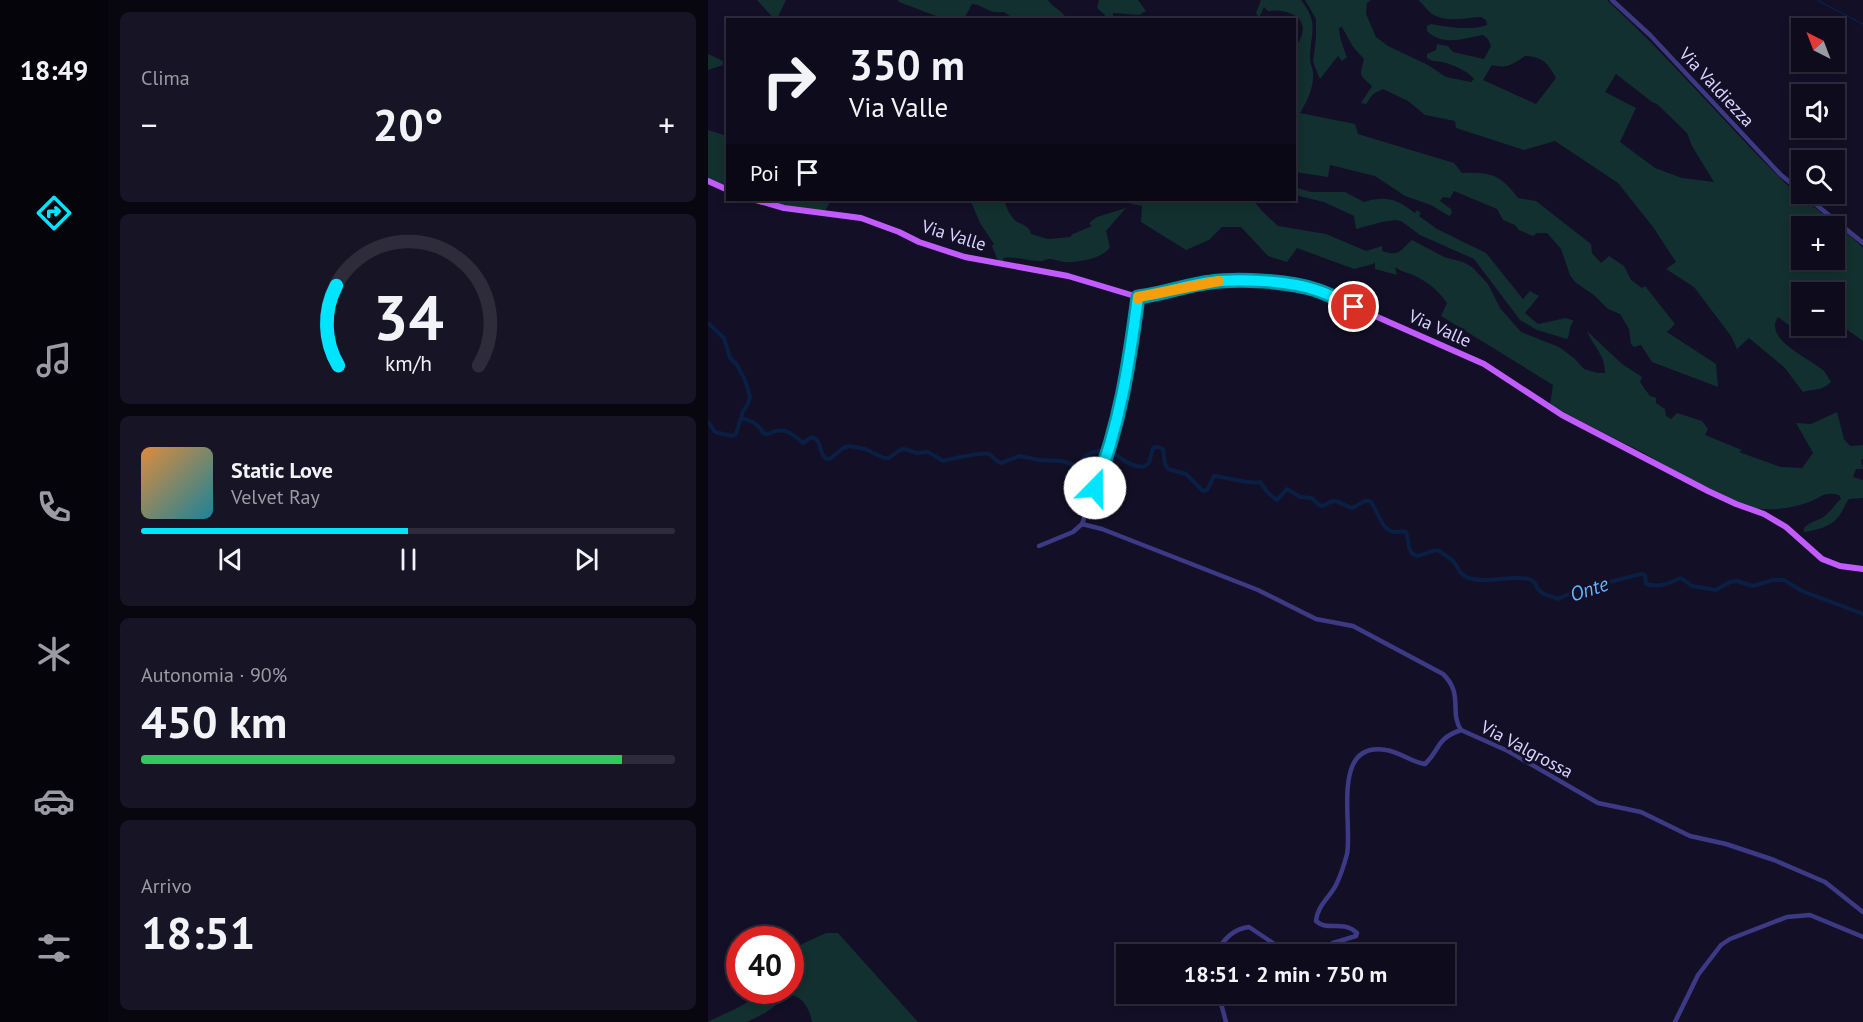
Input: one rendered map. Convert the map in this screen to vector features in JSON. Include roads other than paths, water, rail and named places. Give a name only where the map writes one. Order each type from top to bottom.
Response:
[{"type":"main road","points":[[708,181],[726,189]]},
{"type":"main road","name":"Via Valle","points":[[760,201],[784,208],[861,218],[919,242],[965,257],[1068,276],[1138,297],[1229,280],[1285,284],[1316,290],[1484,364],[1562,415],[1708,491],[1779,522],[1822,559],[1840,566],[1863,569]]},
{"type":"street","name":"Via Valdiezza","points":[[1612,0],[1650,35],[1791,184]]},
{"type":"street","name":"Via Valdiezza","points":[[1815,204],[1863,243]]},
{"type":"street","points":[[1039,546],[1073,532],[1082,524],[1109,452],[1123,396],[1138,297]]},
{"type":"street","name":"Via Valgrossa","points":[[1082,524],[1102,529],[1258,590],[1302,614],[1353,626],[1443,674],[1454,689],[1457,724],[1461,730],[1508,751],[1598,803],[1641,812],[1690,836],[1726,844],[1825,882],[1863,912]]},
{"type":"street","points":[[1331,944],[1356,936],[1356,933],[1348,926],[1323,926],[1316,921],[1319,909],[1335,886],[1347,852],[1349,819],[1346,797],[1353,764],[1364,753],[1375,749],[1399,753],[1425,764],[1430,760],[1438,744],[1448,734],[1461,730]]},
{"type":"street","points":[[1675,1022],[1698,975],[1721,945],[1730,939],[1787,917],[1810,915],[1863,937]]},
{"type":"street","points":[[1221,944],[1232,933],[1250,927],[1274,944]]},
{"type":"street","points":[[1221,1004],[1226,1022]]},
{"type":"waterway","points":[[1817,0],[1863,24]]},
{"type":"waterway","points":[[708,323],[724,338],[730,358],[737,365],[745,380],[750,397],[736,434],[732,436],[715,432],[708,422]]},
{"type":"waterway","name":"Onte","points":[[742,418],[757,425],[763,433],[783,431],[803,443],[812,437],[818,441],[826,459],[830,459],[843,448],[850,446],[865,449],[884,458],[889,458],[904,449],[917,453],[928,452],[943,461],[989,454],[1001,463],[1020,456],[1062,461],[1074,465],[1080,464],[1089,454],[1101,451],[1113,454],[1130,464],[1143,467],[1149,463],[1153,448],[1158,447],[1163,449],[1168,469],[1186,474],[1203,491],[1207,490],[1214,476],[1245,482],[1260,482],[1277,500],[1287,489],[1300,497],[1312,498],[1323,506],[1337,501],[1352,508],[1365,501],[1370,501],[1383,525],[1391,531],[1406,532],[1409,548],[1413,554],[1416,556],[1435,550],[1439,551],[1454,562],[1460,572],[1476,580],[1529,579],[1541,592],[1558,599],[1578,590],[1641,574],[1645,575],[1646,584],[1660,585],[1681,578],[1692,586],[1716,590],[1730,582],[1737,581],[1753,586],[1773,580],[1784,580],[1802,591],[1863,614]]}]
